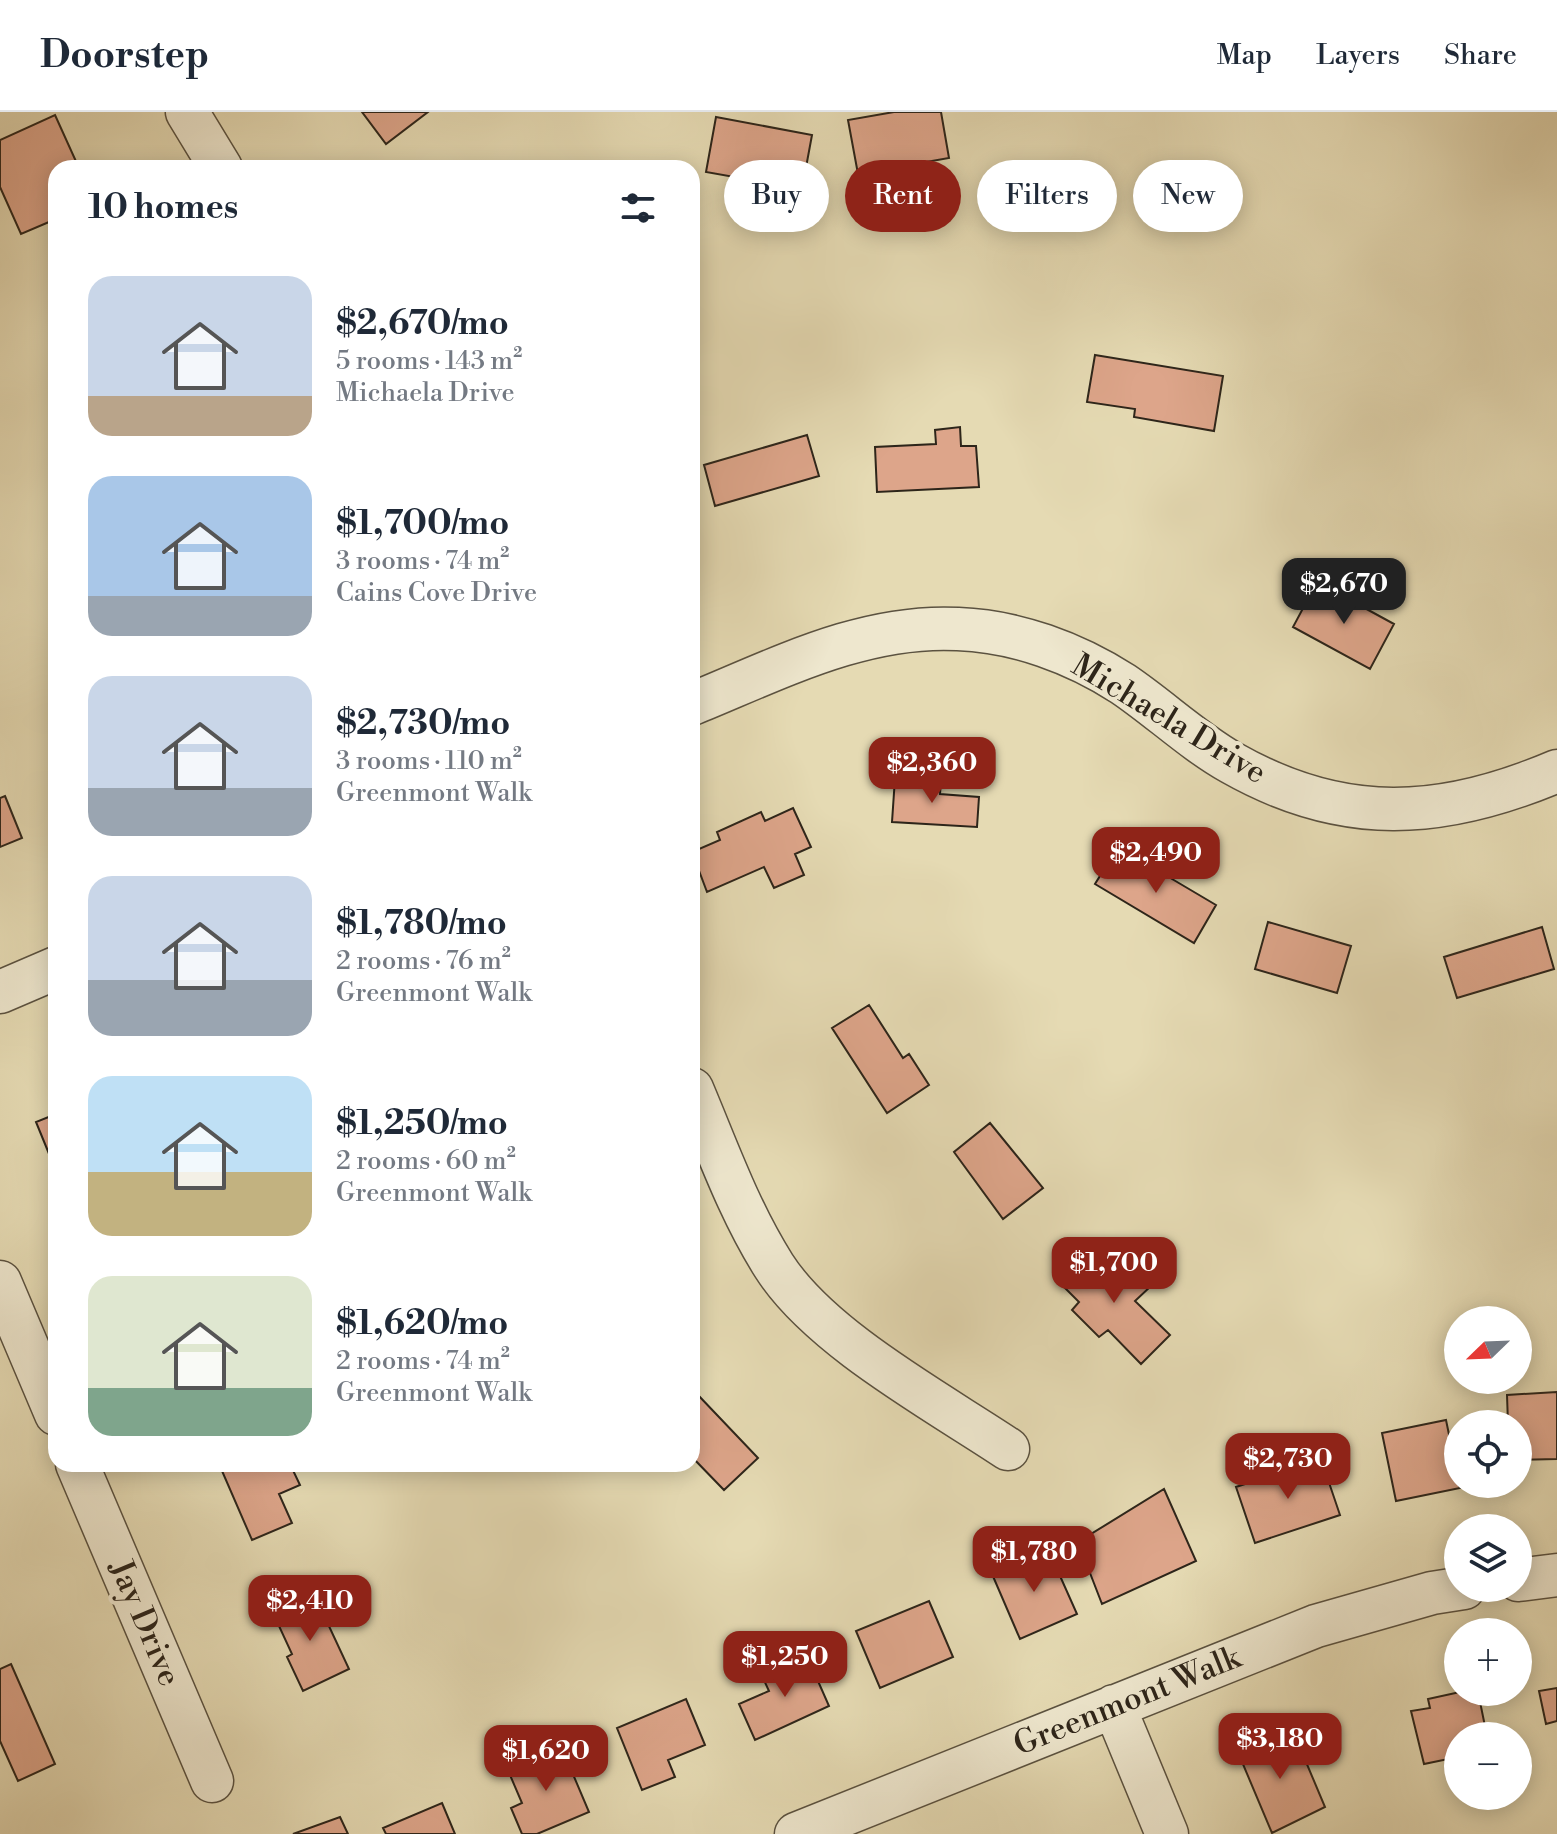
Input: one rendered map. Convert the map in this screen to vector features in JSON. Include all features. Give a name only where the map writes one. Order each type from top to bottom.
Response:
[{"type":"street","points":[[187,112],[216,160]]},
{"type":"street","name":"Michaela Drive","points":[[700,701],[836,645],[896,631],[959,628],[1020,638],[1084,661],[1123,684],[1230,762],[1294,793],[1368,809],[1449,807],[1518,788],[1557,771]]},
{"type":"street","points":[[0,992],[48,971]]},
{"type":"street","points":[[700,1108],[749,1222],[775,1268],[801,1300],[839,1335],[1008,1449]]},
{"type":"street","points":[[0,1282],[48,1395]]},
{"type":"street","name":"Jay Drive","points":[[80,1472],[212,1781]]},
{"type":"street","points":[[1532,1578],[1557,1575]]},
{"type":"street","name":"Greenmont Walk","points":[[796,1834],[1316,1626],[1444,1591]]},
{"type":"street","points":[[1114,1706],[1167,1834]]},
{"type":"building","points":[[362,112],[428,112],[386,144]]},
{"type":"building","points":[[894,112],[941,112],[949,158],[855,160],[848,120]]},
{"type":"building","points":[[55,115],[75,160],[48,160],[48,222],[21,234],[0,187],[0,140]]},
{"type":"building","points":[[716,117],[812,135],[807,160],[724,160],[724,175],[706,172]]},
{"type":"building","points":[[1095,355],[1223,376],[1214,431],[1134,417],[1135,409],[1087,402]]},
{"type":"building","points":[[960,427],[961,446],[976,446],[979,487],[877,492],[875,447],[936,444],[935,430]]},
{"type":"building","points":[[807,435],[819,476],[715,506],[704,465]]},
{"type":"building","points":[[1317,582],[1394,624],[1370,669],[1293,627]]},
{"type":"building","points":[[895,778],[941,781],[940,794],[979,797],[977,827],[892,822]]},
{"type":"building","points":[[5,796],[22,838],[0,847],[0,798]]},
{"type":"building","points":[[793,808],[811,847],[795,854],[804,875],[774,888],[764,867],[707,892],[700,873],[700,849],[720,840],[717,832],[761,812],[765,821]]},
{"type":"building","points":[[1118,847],[1216,905],[1194,943],[1095,884]]},
{"type":"building","points":[[1268,922],[1351,946],[1337,993],[1255,969]]},
{"type":"building","points":[[1542,927],[1554,969],[1457,998],[1444,957]]},
{"type":"building","points":[[869,1005],[903,1058],[909,1054],[929,1085],[887,1113],[832,1028]]},
{"type":"building","points":[[48,1117],[48,1151],[36,1122]]},
{"type":"building","points":[[990,1123],[1043,1188],[1003,1219],[954,1152]]},
{"type":"building","points":[[1089,1251],[1111,1274],[1125,1260],[1151,1286],[1135,1301],[1170,1335],[1141,1364],[1108,1330],[1099,1337],[1072,1310],[1079,1302],[1058,1281]]},
{"type":"building","points":[[1557,1392],[1557,1459],[1532,1460],[1532,1410],[1508,1410],[1507,1395]]},
{"type":"building","points":[[700,1397],[758,1458],[724,1490],[700,1465]]},
{"type":"building","points":[[1444,1420],[1444,1491],[1396,1501],[1382,1433]]},
{"type":"building","points":[[1321,1459],[1340,1515],[1255,1543],[1236,1487]]},
{"type":"building","points":[[222,1472],[294,1472],[300,1485],[279,1494],[292,1523],[252,1540]]},
{"type":"building","points":[[1164,1489],[1196,1561],[1102,1604],[1078,1542]]},
{"type":"building","points":[[1048,1549],[1077,1614],[1020,1639],[992,1574]]},
{"type":"building","points":[[314,1594],[349,1669],[303,1691],[287,1657],[292,1654],[273,1613]]},
{"type":"building","points":[[929,1601],[953,1657],[880,1688],[856,1631]]},
{"type":"building","points":[[807,1656],[829,1706],[755,1740],[739,1704],[769,1691],[762,1676]]},
{"type":"building","points":[[11,1664],[55,1764],[18,1781],[0,1741],[0,1669]]},
{"type":"building","points":[[1557,1688],[1557,1721],[1546,1724],[1539,1691]]},
{"type":"building","points":[[1444,1696],[1444,1706],[1481,1706],[1484,1722],[1444,1722],[1444,1760],[1424,1764],[1411,1711],[1430,1708],[1428,1699]]},
{"type":"building","points":[[686,1699],[705,1745],[668,1760],[675,1777],[642,1790],[617,1728]]},
{"type":"building","points":[[1270,1731],[1280,1750],[1298,1743],[1325,1807],[1272,1833],[1237,1750]]},
{"type":"building","points":[[561,1746],[589,1812],[537,1834],[522,1834],[511,1808],[522,1803],[507,1768]]},
{"type":"building","points":[[442,1803],[455,1834],[386,1834],[383,1828]]},
{"type":"building","points":[[340,1817],[348,1834],[293,1834]]}]
